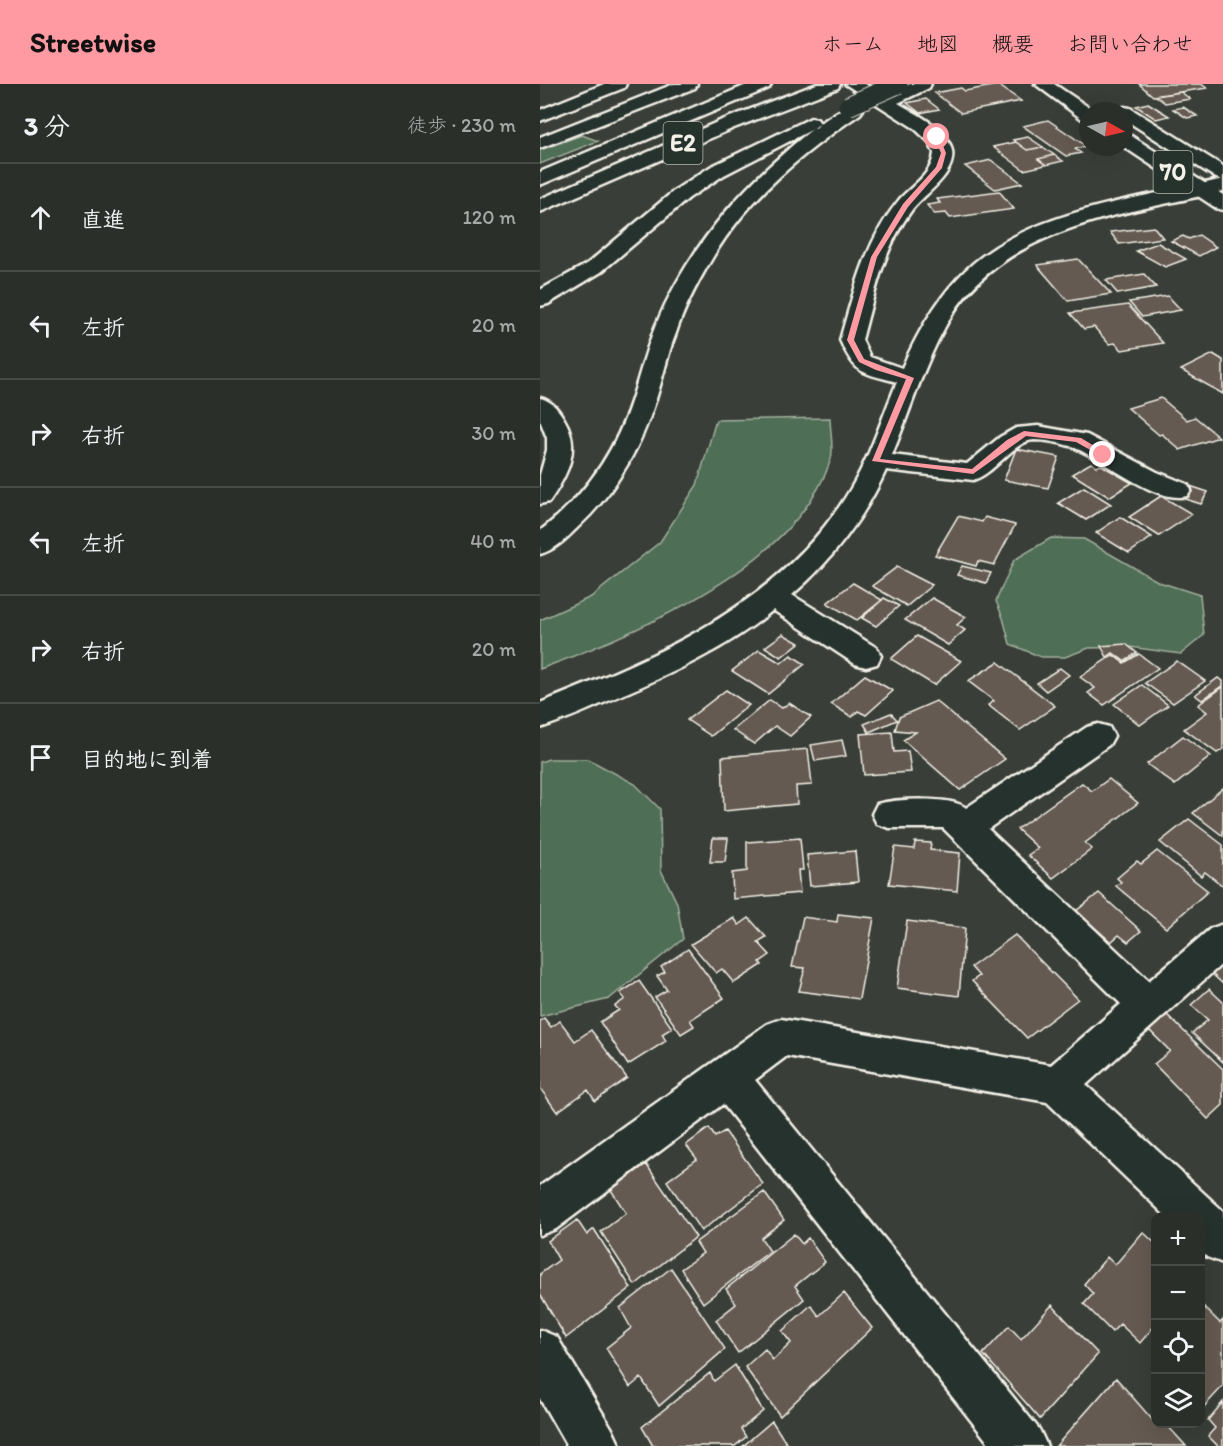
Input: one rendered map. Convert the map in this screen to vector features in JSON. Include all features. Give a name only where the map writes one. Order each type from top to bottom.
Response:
[{"type":"main road","points":[[540,116],[618,84]]},
{"type":"main road","points":[[540,143],[689,84]]},
{"type":"main road","name":"E2","points":[[540,179],[764,84]]},
{"type":"main road","points":[[853,84],[886,102],[937,137],[943,153],[939,168],[905,206],[874,257],[851,340],[861,360],[878,369],[910,378]]},
{"type":"main road","points":[[540,299],[594,268],[682,194],[717,171],[772,142],[851,108],[899,84]]},
{"type":"main road","points":[[886,102],[923,84]]},
{"type":"main road","points":[[1043,84],[1079,109]]},
{"type":"main road","name":"E2","points":[[540,206],[728,124],[830,85]]},
{"type":"main road","points":[[540,545],[587,506],[626,450],[645,399],[660,341],[686,285],[717,234],[735,210],[779,166],[851,108]]},
{"type":"main road","name":"70","points":[[1133,118],[1223,174]]},
{"type":"main road","name":"70","points":[[1133,144],[1212,188],[1223,204]]},
{"type":"main road","points":[[540,716],[653,670],[735,624],[774,597],[817,554],[858,500],[937,318],[958,289],[985,264],[1021,242],[1066,223],[1128,206],[1212,188]]},
{"type":"main road","points":[[540,405],[546,410],[558,432],[561,457],[550,483],[540,496]]},
{"type":"main road","points":[[876,461],[973,471],[1024,433],[1038,433],[1078,440],[1148,478],[1178,490]]},
{"type":"main road","points":[[774,597],[866,657]]},
{"type":"main road","points":[[965,827],[1098,736]]},
{"type":"main road","points":[[889,814],[951,815],[1148,1005]]},
{"type":"main road","points":[[1057,1085],[1223,940]]},
{"type":"main road","points":[[540,1213],[781,1037],[1057,1085],[1193,1212]]},
{"type":"main road","points":[[727,1077],[1022,1446]]},
{"type":"main road","points":[[1205,1225],[1223,1241]]},
{"type":"main road","points":[[540,1354],[595,1446]]},
{"type":"green space","points":[[582,135],[598,141],[540,164],[540,150]]},
{"type":"green space","points":[[830,418],[832,455],[813,497],[785,532],[750,563],[709,591],[666,615],[622,636],[540,669],[540,620],[591,597],[660,542],[697,485],[716,420]]},
{"type":"green space","points":[[1051,538],[1084,539],[1159,582],[1200,595],[1204,635],[1181,654],[1130,647],[1089,648],[1065,657],[1041,657],[1010,644],[996,601],[1014,560]]},
{"type":"green space","points":[[549,759],[588,759],[635,784],[660,809],[661,870],[677,903],[683,939],[609,999],[540,1016],[540,762]]},
{"type":"building","points":[[1139,84],[1201,84],[1207,88],[1153,96]]},
{"type":"building","points":[[998,85],[1021,101],[961,113],[935,93],[961,88],[965,91]]},
{"type":"building","points":[[1181,92],[1190,99],[1165,103],[1156,96]]},
{"type":"building","points":[[926,99],[939,109],[920,113],[907,103]]},
{"type":"building","points":[[1148,103],[1169,116],[1156,119],[1136,106]]},
{"type":"building","points":[[1183,107],[1197,116],[1187,118],[1173,109]]},
{"type":"building","points":[[1048,120],[1079,141],[1079,148],[1075,149],[1079,153],[1066,156],[1023,126]]},
{"type":"building","points":[[1028,137],[1043,147],[1027,150],[1013,140]]},
{"type":"building","points":[[1016,142],[1027,150],[1043,147],[1054,155],[1038,159],[1046,165],[1024,170],[993,147]]},
{"type":"building","points":[[1054,155],[1063,161],[1046,165],[1038,159]]},
{"type":"building","points":[[991,160],[1022,183],[995,189],[965,166]]},
{"type":"building","points":[[999,191],[1014,209],[950,218],[946,213],[934,214],[927,205],[940,203],[937,199]]},
{"type":"building","points":[[1154,227],[1163,238],[1119,244],[1110,232]]},
{"type":"building","points":[[1199,235],[1216,247],[1199,256],[1171,241],[1183,236],[1189,239]]},
{"type":"building","points":[[1158,243],[1186,259],[1165,267],[1136,251]]},
{"type":"building","points":[[1078,259],[1111,294],[1068,301],[1037,265]]},
{"type":"building","points":[[1144,274],[1156,287],[1118,294],[1106,280]]},
{"type":"building","points":[[1168,296],[1181,310],[1142,317],[1129,302]]},
{"type":"building","points":[[1128,305],[1163,343],[1122,350],[1115,343],[1109,344],[1094,327],[1084,329],[1070,313]]},
{"type":"building","points":[[1213,354],[1223,360],[1223,394],[1181,370]]},
{"type":"building","points":[[1161,398],[1187,420],[1195,417],[1219,437],[1180,450],[1128,408]]},
{"type":"building","points":[[1016,449],[1059,457],[1048,488],[1004,480]]},
{"type":"building","points":[[1091,463],[1097,467],[1101,465],[1132,483],[1109,497],[1072,474]]},
{"type":"building","points":[[1184,484],[1208,492],[1201,504],[1176,496]]},
{"type":"building","points":[[1084,487],[1111,504],[1086,520],[1058,503]]},
{"type":"building","points":[[1161,496],[1192,514],[1159,536],[1129,517]]},
{"type":"building","points":[[958,516],[982,522],[985,517],[1015,525],[994,565],[978,561],[976,566],[935,555]]},
{"type":"building","points":[[1120,517],[1152,537],[1129,553],[1096,533]]},
{"type":"building","points":[[962,566],[991,573],[986,583],[957,575]]},
{"type":"building","points":[[897,567],[932,585],[907,606],[872,586]]},
{"type":"building","points":[[853,583],[882,600],[857,620],[827,603]]},
{"type":"building","points":[[884,598],[899,606],[876,626],[862,618]]},
{"type":"building","points":[[932,598],[966,617],[957,625],[965,630],[948,645],[905,620]]},
{"type":"building","points":[[783,634],[799,643],[781,657],[765,647]]},
{"type":"building","points":[[917,636],[961,661],[934,685],[891,659]]},
{"type":"building","points":[[1126,644],[1137,653],[1124,661],[1113,653],[1107,657],[1101,646]]},
{"type":"building","points":[[759,650],[781,663],[791,655],[805,664],[768,694],[732,671]]},
{"type":"building","points":[[1139,654],[1158,668],[1104,705],[1088,693],[1095,688],[1080,677],[1113,655],[1124,663]]},
{"type":"building","points":[[1177,661],[1205,681],[1173,703],[1145,683]]},
{"type":"building","points":[[998,662],[1055,706],[1020,730],[988,705],[994,701],[968,681]]},
{"type":"building","points":[[1060,668],[1069,675],[1046,691],[1037,683]]},
{"type":"building","points":[[865,675],[893,691],[866,715],[858,711],[852,717],[831,704]]},
{"type":"building","points":[[1218,678],[1223,681],[1223,685],[1202,700],[1195,695]]},
{"type":"building","points":[[1142,685],[1168,705],[1140,725],[1114,704]]},
{"type":"building","points":[[1223,687],[1223,749],[1217,753],[1184,729],[1207,712],[1198,705]]},
{"type":"building","points":[[726,690],[749,705],[711,736],[687,720]]},
{"type":"building","points":[[770,700],[782,708],[789,703],[811,717],[790,736],[775,726],[754,744],[733,730]]},
{"type":"building","points":[[936,701],[1005,759],[960,790],[903,740],[916,732],[895,730],[899,717]]},
{"type":"building","points":[[891,713],[897,720],[869,732],[864,724]]},
{"type":"building","points":[[892,732],[894,752],[908,751],[911,772],[864,775],[860,734]]},
{"type":"building","points":[[1183,736],[1211,756],[1175,785],[1147,764]]},
{"type":"building","points":[[842,740],[846,756],[815,761],[811,745]]},
{"type":"building","points":[[808,749],[812,785],[796,786],[797,804],[724,811],[722,757]]},
{"type":"building","points":[[1109,779],[1138,803],[1085,843],[1092,849],[1053,878],[1028,855],[1038,848],[1017,829],[1082,783],[1092,791]]},
{"type":"building","points":[[1223,788],[1223,836],[1193,813]]},
{"type":"building","points":[[1189,819],[1223,845],[1223,886],[1205,872],[1201,876],[1160,842]]},
{"type":"building","points":[[713,838],[728,838],[725,862],[710,862]]},
{"type":"building","points":[[800,838],[803,870],[798,870],[800,893],[733,899],[732,873],[747,871],[747,842]]},
{"type":"building","points":[[915,842],[931,843],[930,850],[960,853],[957,891],[889,884],[895,847],[914,849]]},
{"type":"building","points":[[855,851],[858,882],[810,886],[807,855]]},
{"type":"building","points":[[1157,851],[1208,891],[1166,928],[1116,886],[1121,882],[1117,878],[1137,861],[1141,864]]},
{"type":"building","points":[[1099,893],[1141,931],[1128,942],[1119,935],[1111,942],[1076,911]]},
{"type":"building","points":[[838,914],[874,918],[859,999],[799,991],[805,968],[792,967],[803,917],[837,922]]},
{"type":"building","points":[[734,918],[739,925],[749,918],[766,937],[758,942],[770,955],[760,962],[762,965],[734,983],[722,969],[716,973],[691,944]]},
{"type":"building","points":[[907,921],[965,928],[959,996],[897,988]]},
{"type":"building","points":[[1015,935],[1078,999],[1027,1038],[972,981],[979,976],[971,967]]},
{"type":"building","points":[[688,949],[724,998],[690,1020],[694,1026],[681,1034],[655,997],[667,990],[657,976],[665,972],[661,967]]},
{"type":"building","points":[[1223,963],[1223,984],[1211,973]]},
{"type":"building","points":[[639,981],[672,1028],[662,1034],[666,1041],[628,1065],[600,1022],[619,1010],[615,1006],[625,999],[620,993]]},
{"type":"building","points":[[1209,989],[1223,1002],[1223,1062],[1192,1033],[1208,1020],[1191,1005]]},
{"type":"building","points":[[1163,1011],[1223,1069],[1223,1105],[1208,1119],[1154,1064],[1170,1051],[1144,1025]]},
{"type":"building","points":[[544,1018],[551,1027],[560,1021],[575,1041],[591,1030],[627,1078],[595,1101],[588,1090],[557,1112],[540,1088],[540,1021]]},
{"type":"building","points":[[709,1128],[715,1137],[725,1131],[763,1184],[701,1231],[667,1181],[697,1159],[686,1145]]},
{"type":"building","points":[[646,1164],[696,1237],[635,1285],[601,1232],[626,1213],[611,1190]]},
{"type":"building","points":[[764,1192],[784,1220],[761,1238],[770,1251],[703,1303],[681,1269],[703,1253],[696,1242]]},
{"type":"building","points":[[577,1220],[587,1235],[594,1229],[631,1288],[566,1338],[540,1294],[540,1274],[559,1260],[548,1241]]},
{"type":"building","points":[[1143,1232],[1151,1239],[1151,1330],[1140,1343],[1120,1324],[1112,1332],[1084,1304],[1093,1294],[1084,1284],[1107,1257],[1115,1265]]},
{"type":"building","points":[[794,1234],[802,1244],[808,1238],[825,1262],[795,1286],[804,1299],[738,1353],[716,1320],[736,1304],[726,1289]]},
{"type":"building","points":[[671,1268],[725,1349],[659,1406],[641,1378],[630,1387],[606,1348],[631,1328],[620,1308]]},
{"type":"building","points":[[844,1293],[872,1328],[780,1416],[745,1367],[765,1349],[773,1360],[791,1343],[782,1331],[811,1305],[819,1316]]},
{"type":"building","points":[[1052,1305],[1098,1354],[1040,1419],[983,1354],[1009,1326],[1021,1339]]},
{"type":"building","points":[[1205,1308],[1220,1323],[1223,1320],[1223,1386],[1205,1406]]},
{"type":"building","points":[[735,1365],[763,1411],[741,1429],[746,1437],[735,1446],[653,1446],[642,1427],[710,1373],[714,1381]]},
{"type":"building","points":[[1116,1378],[1151,1418],[1151,1428],[1170,1428],[1186,1446],[1056,1446]]},
{"type":"building","points":[[1223,1402],[1223,1446],[1218,1446],[1208,1436],[1215,1428],[1208,1420]]},
{"type":"building","points":[[772,1421],[788,1446],[743,1446]]},
{"type":"route","points":[[937,137],[943,153],[939,168],[905,206],[874,257],[851,340],[861,360],[878,369],[910,378],[876,461],[973,471],[1024,433],[1078,440],[1103,455]]}]
